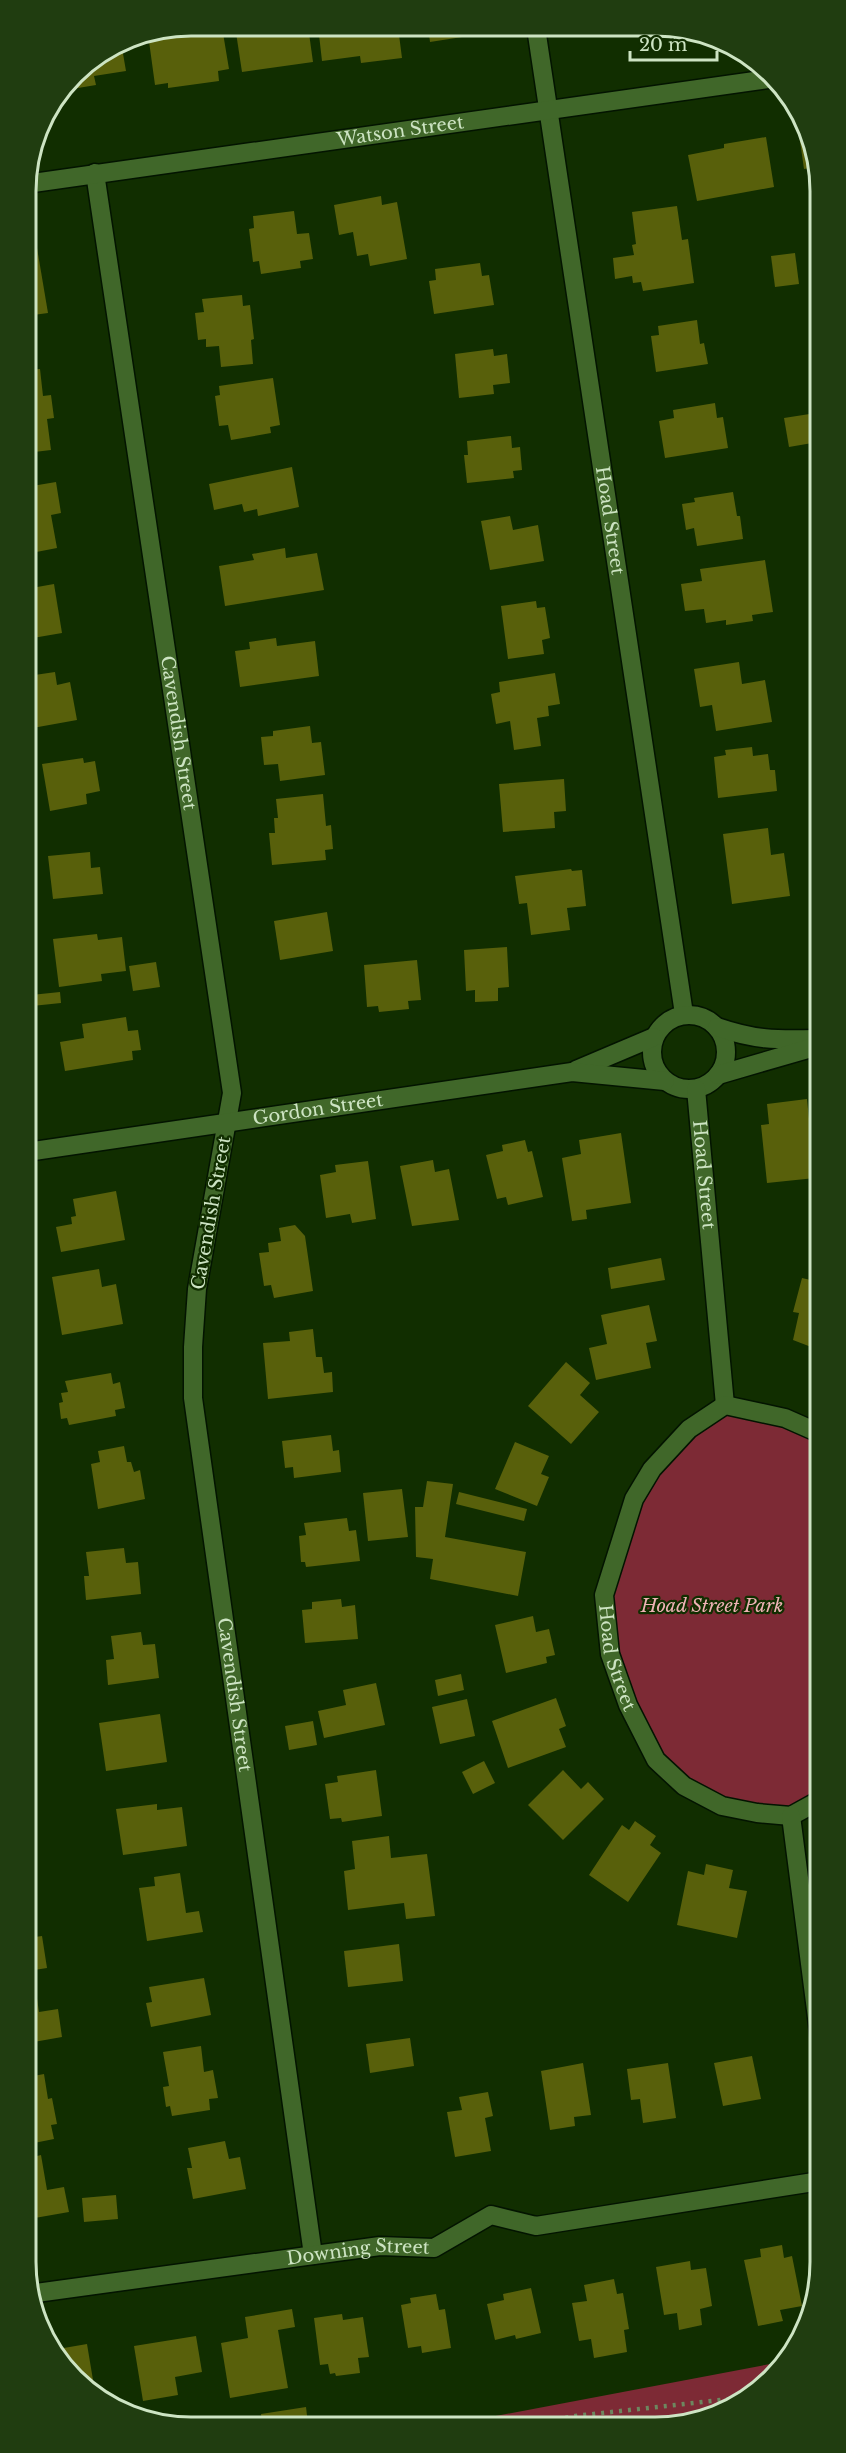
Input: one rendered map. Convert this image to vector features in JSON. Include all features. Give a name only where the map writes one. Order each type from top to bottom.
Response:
[{"type":"street","name":"Hoad Street","points":[[537,36],[684,1014]]},
{"type":"street","name":"Watson Street","points":[[36,182],[763,80]]},
{"type":"street","name":"Cavendish Street","points":[[95,173],[232,1093],[197,1289],[192,1347],[193,1398],[314,2255]]},
{"type":"street","points":[[717,1027],[726,1045],[723,1066],[718,1075],[705,1086],[696,1089],[680,1088],[665,1081],[657,1072],[652,1061],[651,1049],[654,1037],[669,1020],[684,1014],[705,1018],[717,1027],[746,1037],[777,1040],[810,1039]]},
{"type":"street","name":"Gordon Street","points":[[572,1072],[654,1037]]},
{"type":"street","points":[[718,1075],[810,1048]]},
{"type":"street","name":"Gordon Street","points":[[36,1151],[572,1072],[665,1081]]},
{"type":"street","name":"Hoad Street","points":[[696,1089],[725,1405],[689,1429],[652,1468],[634,1499],[604,1595],[610,1654],[628,1705],[656,1760],[684,1786],[722,1806],[791,1816]]},
{"type":"street","points":[[725,1405],[785,1418],[810,1429]]},
{"type":"street","points":[[810,1805],[791,1816],[810,1963]]},
{"type":"street","name":"Downing Street","points":[[39,2293],[380,2246],[434,2248],[491,2214],[536,2226],[810,2183]]},
{"type":"green space","name":"Hoad Street Park","points":[[725,1405],[810,1430],[810,1806],[791,1816],[684,1786],[628,1705],[604,1595],[652,1469]]},
{"type":"green space","points":[[772,2364],[765,2372],[733,2396],[705,2409],[685,2414],[665,2417],[491,2417]]},
{"type":"building","points":[[224,36],[229,69],[218,71],[219,81],[168,88],[168,83],[155,85],[149,42],[171,37]]},
{"type":"building","points":[[237,36],[309,36],[313,62],[242,72]]},
{"type":"building","points":[[319,36],[399,36],[402,58],[361,63],[360,56],[322,61]]},
{"type":"building","points":[[429,36],[469,36],[430,42]]},
{"type":"building","points":[[123,52],[126,71],[94,76],[96,85],[74,89],[89,74]]},
{"type":"building","points":[[799,134],[808,168],[804,169]]},
{"type":"building","points":[[766,137],[774,187],[697,201],[688,155],[724,148],[724,144]]},
{"type":"building","points":[[381,196],[382,205],[397,202],[407,259],[370,266],[368,254],[357,256],[353,232],[339,235],[334,205]]},
{"type":"building","points":[[677,206],[682,240],[688,239],[694,283],[643,291],[641,282],[633,283],[632,276],[615,279],[613,258],[634,255],[632,245],[636,244],[632,212]]},
{"type":"building","points":[[294,211],[297,234],[309,233],[313,259],[300,261],[301,268],[261,274],[259,261],[253,262],[249,229],[254,228],[253,216]]},
{"type":"building","points":[[36,242],[48,313],[36,315]]},
{"type":"building","points":[[795,253],[799,284],[775,287],[771,256]]},
{"type":"building","points":[[480,263],[482,276],[489,275],[494,305],[434,314],[429,281],[436,280],[435,269]]},
{"type":"building","points":[[242,295],[243,306],[250,305],[254,339],[251,340],[253,364],[221,367],[219,346],[206,347],[206,339],[198,340],[195,313],[204,312],[202,299]]},
{"type":"building","points":[[697,320],[700,344],[704,343],[708,364],[656,372],[651,336],[659,335],[658,326]]},
{"type":"building","points":[[493,349],[494,356],[507,354],[510,383],[493,385],[494,394],[459,398],[455,354]]},
{"type":"building","points":[[36,369],[40,369],[43,396],[51,395],[54,418],[47,419],[51,450],[36,452]]},
{"type":"building","points":[[273,378],[280,425],[270,427],[271,433],[231,440],[228,425],[219,426],[215,396],[220,395],[219,386]]},
{"type":"building","points":[[715,403],[717,418],[723,417],[728,448],[665,458],[659,421],[674,418],[673,410]]},
{"type":"building","points":[[810,414],[810,443],[789,447],[784,418]]},
{"type":"building","points":[[511,436],[512,448],[520,447],[522,470],[513,471],[514,478],[467,483],[464,455],[468,455],[467,441]]},
{"type":"building","points":[[292,467],[299,507],[258,516],[257,509],[244,512],[242,504],[214,510],[209,484]]},
{"type":"building","points":[[56,482],[61,513],[51,515],[57,548],[36,552],[36,485]]},
{"type":"building","points":[[733,492],[737,516],[740,516],[743,539],[697,546],[694,528],[686,530],[682,504],[695,502],[694,498]]},
{"type":"building","points":[[510,516],[513,530],[538,525],[544,561],[490,570],[481,521]]},
{"type":"building","points":[[285,548],[286,558],[317,553],[324,590],[225,606],[219,566],[254,560],[252,554]]},
{"type":"building","points":[[765,560],[773,612],[752,615],[753,621],[726,625],[726,620],[706,623],[704,609],[685,611],[681,584],[702,581],[700,569]]},
{"type":"building","points":[[54,584],[62,633],[36,637],[36,587]]},
{"type":"building","points":[[536,601],[537,608],[545,607],[550,638],[542,640],[544,654],[508,659],[501,606]]},
{"type":"building","points":[[276,638],[277,646],[315,641],[319,676],[240,687],[235,651],[250,649],[249,642]]},
{"type":"building","points":[[739,662],[742,684],[765,680],[772,722],[716,731],[712,705],[700,707],[694,669]]},
{"type":"building","points":[[55,672],[57,685],[70,682],[77,720],[36,727],[36,675]]},
{"type":"building","points":[[555,673],[560,704],[548,706],[549,716],[537,718],[541,746],[514,750],[510,721],[496,724],[491,694],[500,692],[499,682]]},
{"type":"building","points":[[310,726],[312,743],[321,742],[325,775],[280,781],[278,764],[264,765],[261,737],[273,736],[273,731]]},
{"type":"building","points":[[752,747],[753,756],[768,754],[770,770],[775,770],[777,791],[718,798],[714,757],[726,755],[725,750]]},
{"type":"building","points":[[83,758],[84,763],[95,761],[100,791],[86,794],[87,804],[50,811],[42,764]]},
{"type":"building","points":[[564,779],[566,811],[554,812],[555,828],[503,832],[499,784]]},
{"type":"building","points":[[323,794],[326,826],[331,825],[333,849],[325,850],[326,860],[272,865],[269,833],[275,833],[274,818],[278,818],[276,799]]},
{"type":"building","points":[[768,828],[771,855],[784,853],[790,896],[732,904],[723,834]]},
{"type":"building","points":[[90,852],[91,868],[100,867],[103,894],[53,899],[48,856]]},
{"type":"building","points":[[571,869],[572,871],[582,870],[586,906],[567,908],[570,930],[531,935],[527,903],[519,904],[515,876]]},
{"type":"building","points":[[327,912],[333,951],[280,960],[274,921]]},
{"type":"building","points":[[97,934],[98,940],[122,937],[126,971],[101,974],[102,981],[59,987],[53,939]]},
{"type":"building","points":[[507,947],[509,987],[498,988],[498,1001],[475,1002],[475,990],[466,991],[464,950]]},
{"type":"building","points":[[417,960],[421,1000],[408,1001],[409,1009],[379,1012],[378,1006],[367,1007],[364,965]]},
{"type":"building","points":[[156,962],[160,987],[133,991],[129,966]]},
{"type":"building","points":[[60,992],[61,1003],[36,1006],[36,994]]},
{"type":"building","points":[[126,1017],[128,1031],[138,1030],[141,1050],[132,1051],[133,1060],[65,1071],[60,1042],[84,1038],[82,1024]]},
{"type":"building","points":[[807,1099],[810,1129],[810,1179],[767,1183],[761,1125],[769,1124],[767,1104]]},
{"type":"building","points":[[621,1133],[631,1203],[586,1210],[587,1219],[572,1221],[562,1158],[581,1154],[579,1140]]},
{"type":"building","points":[[525,1140],[528,1152],[532,1151],[543,1197],[508,1205],[506,1197],[497,1199],[486,1155],[503,1151],[502,1145]]},
{"type":"building","points":[[433,1160],[435,1172],[449,1169],[459,1220],[412,1226],[400,1166]]},
{"type":"building","points":[[368,1161],[376,1219],[352,1223],[350,1214],[326,1218],[320,1175],[336,1172],[335,1165]]},
{"type":"building","points":[[116,1191],[125,1240],[61,1252],[56,1227],[72,1224],[71,1217],[76,1216],[73,1199]]},
{"type":"building","points":[[295,1225],[305,1236],[313,1291],[274,1298],[271,1285],[264,1286],[259,1253],[269,1252],[268,1243],[281,1241],[279,1228]]},
{"type":"building","points":[[661,1258],[665,1280],[611,1289],[608,1268]]},
{"type":"building","points":[[99,1269],[102,1287],[116,1284],[123,1324],[62,1335],[52,1277]]},
{"type":"building","points":[[802,1278],[810,1280],[810,1347],[793,1340],[799,1313],[793,1312]]},
{"type":"building","points":[[649,1305],[657,1341],[646,1343],[651,1368],[596,1380],[589,1348],[607,1344],[601,1315]]},
{"type":"building","points":[[313,1329],[316,1357],[322,1357],[324,1373],[332,1372],[333,1392],[268,1399],[263,1343],[290,1341],[289,1332]]},
{"type":"building","points":[[566,1362],[590,1383],[580,1395],[599,1412],[571,1444],[528,1406]]},
{"type":"building","points":[[111,1373],[113,1384],[120,1382],[125,1408],[115,1410],[116,1416],[69,1425],[67,1418],[61,1419],[59,1403],[63,1402],[61,1393],[68,1392],[65,1381]]},
{"type":"building","points":[[331,1435],[333,1451],[339,1450],[341,1472],[294,1478],[293,1467],[285,1468],[282,1441]]},
{"type":"building","points":[[515,1442],[549,1456],[541,1474],[549,1477],[537,1506],[495,1489]]},
{"type":"building","points":[[124,1446],[127,1462],[131,1462],[134,1472],[140,1470],[145,1499],[98,1509],[91,1464],[100,1462],[98,1451]]},
{"type":"building","points":[[427,1481],[453,1484],[445,1537],[526,1552],[518,1596],[430,1579],[433,1559],[416,1557],[415,1507],[423,1507]]},
{"type":"building","points":[[402,1489],[408,1537],[368,1541],[363,1493]]},
{"type":"building","points":[[459,1492],[527,1509],[524,1521],[456,1504]]},
{"type":"building","points":[[347,1518],[349,1531],[356,1530],[360,1561],[306,1567],[305,1562],[301,1562],[299,1536],[306,1535],[304,1523]]},
{"type":"building","points":[[124,1548],[126,1563],[138,1562],[141,1594],[86,1600],[84,1576],[89,1576],[86,1552]]},
{"type":"building","points":[[341,1599],[342,1607],[355,1605],[358,1639],[305,1643],[302,1610],[312,1609],[312,1602]]},
{"type":"building","points":[[533,1616],[536,1632],[549,1629],[555,1655],[546,1657],[547,1663],[506,1673],[495,1625]]},
{"type":"building","points":[[141,1632],[143,1645],[155,1644],[159,1678],[108,1685],[106,1660],[114,1659],[111,1636]]},
{"type":"building","points":[[461,1674],[464,1690],[438,1696],[435,1680]]},
{"type":"building","points":[[376,1683],[385,1725],[324,1738],[318,1711],[346,1705],[343,1690]]},
{"type":"building","points":[[556,1698],[566,1726],[559,1729],[566,1747],[508,1768],[492,1721]]},
{"type":"building","points":[[467,1699],[475,1736],[440,1744],[432,1707]]},
{"type":"building","points":[[160,1714],[167,1762],[106,1771],[99,1723]]},
{"type":"building","points":[[313,1721],[317,1745],[289,1750],[285,1726]]},
{"type":"building","points":[[484,1761],[495,1783],[473,1794],[462,1772]]},
{"type":"building","points":[[376,1770],[382,1816],[342,1822],[341,1818],[330,1819],[325,1784],[338,1782],[337,1776]]},
{"type":"building","points":[[563,1770],[581,1789],[588,1782],[604,1799],[563,1840],[528,1805]]},
{"type":"building","points":[[157,1804],[157,1810],[182,1807],[187,1846],[123,1855],[116,1809]]},
{"type":"building","points":[[635,1821],[656,1836],[650,1845],[661,1853],[628,1902],[589,1875],[622,1825],[629,1830]]},
{"type":"building","points":[[389,1836],[391,1858],[427,1854],[435,1916],[406,1919],[404,1903],[348,1910],[344,1871],[355,1869],[352,1841]]},
{"type":"building","points":[[706,1864],[733,1870],[729,1888],[747,1891],[737,1938],[677,1925],[688,1871],[704,1875]]},
{"type":"building","points":[[180,1873],[186,1913],[199,1911],[203,1932],[147,1941],[139,1888],[155,1886],[154,1877]]},
{"type":"building","points":[[42,1936],[47,1968],[36,1970],[36,1937]]},
{"type":"building","points":[[399,1944],[403,1981],[348,1987],[344,1951]]},
{"type":"building","points":[[204,1978],[211,2015],[151,2027],[146,2003],[152,2002],[149,1987]]},
{"type":"building","points":[[36,1992],[39,2012],[58,2009],[62,2037],[36,2042]]},
{"type":"building","points":[[410,2038],[414,2066],[370,2073],[366,2044]]},
{"type":"building","points":[[201,2046],[204,2072],[213,2070],[218,2098],[209,2099],[210,2110],[172,2116],[170,2106],[166,2107],[163,2087],[169,2086],[163,2052]]},
{"type":"building","points":[[752,2056],[761,2099],[723,2106],[714,2063]]},
{"type":"building","points":[[583,2063],[591,2115],[574,2117],[575,2126],[550,2130],[541,2071]]},
{"type":"building","points":[[668,2063],[676,2118],[643,2123],[640,2099],[631,2100],[627,2069]]},
{"type":"building","points":[[44,2074],[48,2099],[52,2098],[57,2124],[51,2125],[54,2139],[36,2143],[36,2076]]},
{"type":"building","points":[[488,2092],[493,2116],[485,2118],[491,2151],[455,2157],[447,2112],[462,2110],[459,2097]]},
{"type":"building","points":[[225,2141],[229,2159],[240,2157],[246,2189],[193,2199],[187,2168],[192,2168],[188,2148]]},
{"type":"building","points":[[41,2155],[47,2190],[64,2187],[69,2212],[36,2218],[36,2156]]},
{"type":"building","points":[[116,2195],[118,2219],[84,2222],[82,2198]]},
{"type":"building","points":[[782,2245],[784,2258],[792,2256],[802,2306],[780,2310],[783,2321],[758,2326],[744,2260],[761,2257],[760,2249]]},
{"type":"building","points":[[690,2261],[691,2270],[706,2268],[712,2306],[700,2309],[702,2325],[679,2330],[677,2313],[664,2315],[656,2267]]},
{"type":"building","points":[[614,2279],[617,2294],[623,2293],[629,2329],[624,2330],[627,2352],[594,2358],[591,2339],[579,2341],[572,2303],[587,2301],[584,2285]]},
{"type":"building","points":[[531,2288],[541,2333],[516,2339],[515,2335],[495,2340],[487,2304],[504,2300],[503,2294]]},
{"type":"building","points":[[436,2294],[439,2310],[445,2309],[451,2348],[422,2353],[421,2346],[408,2348],[401,2305],[411,2303],[410,2298]]},
{"type":"building","points":[[292,2309],[295,2327],[278,2330],[288,2388],[230,2398],[221,2343],[248,2338],[245,2317]]},
{"type":"building","points":[[342,2314],[343,2320],[363,2317],[369,2357],[358,2358],[360,2373],[336,2376],[335,2373],[330,2374],[328,2364],[320,2365],[314,2318]]},
{"type":"building","points":[[196,2336],[202,2372],[175,2377],[178,2395],[143,2401],[134,2346]]},
{"type":"building","points":[[87,2344],[93,2380],[81,2372],[62,2348]]},
{"type":"building","points":[[306,2407],[307,2417],[261,2417],[261,2414]]},
{"type":"railway","points":[[569,2417],[727,2399]]}]
